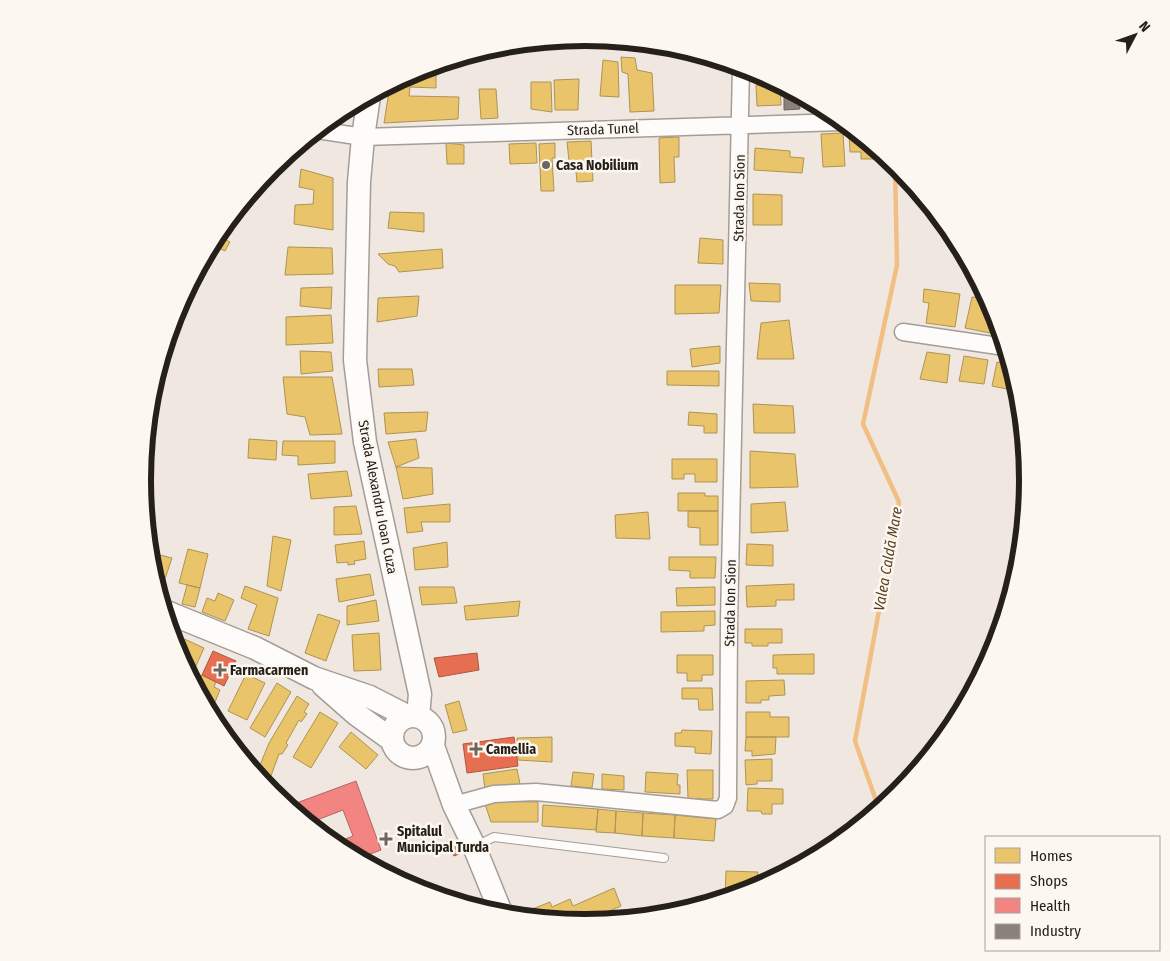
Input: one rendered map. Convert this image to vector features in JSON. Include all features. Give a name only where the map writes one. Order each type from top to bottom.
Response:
[{"type":"main road","name":"Strada Alexandru Ioan Cuza","points":[[368,104],[359,182],[355,360],[364,442],[420,694],[412,716]]},
{"type":"main road","points":[[172,614],[254,648],[314,678],[370,697],[429,722],[434,733],[424,752],[407,757],[395,748],[392,740],[393,730],[398,721],[412,716]]},
{"type":"main road","points":[[314,678],[356,714],[392,740]]},
{"type":"main road","points":[[424,752],[474,846],[498,906]]},
{"type":"street","points":[[740,125],[741,75]]},
{"type":"street","name":"Strada Tunel","points":[[327,132],[363,137],[831,122]]},
{"type":"street","name":"Strada Ion Sion","points":[[456,809],[494,794],[536,792],[718,810],[725,806],[728,798],[740,125]]},
{"type":"street","points":[[902,332],[997,346]]},
{"type":"lane","points":[[474,846],[494,838],[664,858]]},
{"type":"building: Homes","points":[[621,57],[635,58],[637,70],[652,73],[654,111],[630,112],[628,74],[622,72]]},
{"type":"building: Homes","points":[[603,60],[618,62],[619,97],[600,96]]},
{"type":"building: Homes","points":[[436,72],[436,88],[410,87],[409,96],[459,97],[458,119],[384,123],[389,93]]},
{"type":"building: Homes","points":[[579,79],[578,110],[555,110],[554,80]]},
{"type":"building: Homes","points":[[531,82],[551,82],[552,112],[531,109]]},
{"type":"building: Homes","points":[[756,85],[763,85],[780,93],[781,105],[757,106]]},
{"type":"building: Homes","points":[[479,89],[496,89],[498,118],[481,119]]},
{"type":"building: Homes","points":[[843,133],[845,166],[823,167],[821,134]]},
{"type":"building: Homes","points":[[849,136],[877,159],[861,159],[861,152],[850,152]]},
{"type":"building: Homes","points":[[679,137],[679,157],[674,157],[675,182],[660,183],[659,138]]},
{"type":"building: Homes","points":[[591,141],[593,181],[577,182],[575,161],[569,161],[567,142]]},
{"type":"building: Homes","points":[[446,143],[464,145],[464,164],[447,164]]},
{"type":"building: Homes","points":[[536,143],[537,163],[510,164],[509,144]]},
{"type":"building: Homes","points":[[555,143],[555,158],[552,158],[554,191],[541,191],[539,144]]},
{"type":"building: Homes","points":[[755,148],[790,151],[790,157],[804,158],[802,173],[754,170]]},
{"type":"building: Homes","points":[[301,169],[333,178],[333,230],[294,224],[295,205],[313,204],[314,190],[299,187]]},
{"type":"building: Homes","points":[[753,194],[782,195],[782,225],[753,225]]},
{"type":"building: Homes","points":[[390,212],[424,213],[424,232],[388,228]]},
{"type":"building: Homes","points":[[700,238],[723,240],[723,264],[698,263]]},
{"type":"building: Homes","points":[[224,239],[230,242],[225,251],[219,248],[214,256]]},
{"type":"building: Homes","points":[[288,247],[332,248],[333,274],[285,275]]},
{"type":"building: Homes","points":[[442,249],[443,268],[399,272],[395,266],[388,264],[378,254]]},
{"type":"building: Homes","points":[[749,283],[780,284],[780,302],[751,301]]},
{"type":"building: Homes","points":[[675,285],[721,285],[719,313],[675,314]]},
{"type":"building: Homes","points":[[332,287],[331,309],[300,306],[301,288]]},
{"type":"building: Homes","points":[[924,289],[960,294],[955,327],[926,323],[929,303],[923,302]]},
{"type":"building: Homes","points":[[419,296],[417,316],[377,322],[378,298]]},
{"type":"building: Homes","points":[[972,297],[979,298],[991,328],[990,333],[965,328]]},
{"type":"building: Homes","points":[[331,315],[333,343],[286,345],[286,317]]},
{"type":"building: Homes","points":[[789,320],[794,359],[757,359],[761,323]]},
{"type":"building: Homes","points":[[720,346],[720,363],[692,367],[690,349]]},
{"type":"building: Homes","points":[[300,351],[331,352],[333,371],[301,374]]},
{"type":"building: Homes","points":[[927,352],[950,355],[947,383],[920,379]]},
{"type":"building: Homes","points":[[964,356],[988,360],[984,384],[959,381]]},
{"type":"building: Homes","points":[[997,362],[1003,363],[1009,389],[992,386]]},
{"type":"building: Homes","points":[[378,369],[412,369],[414,385],[379,387]]},
{"type":"building: Homes","points":[[667,371],[719,371],[719,386],[667,385]]},
{"type":"building: Homes","points":[[283,377],[332,377],[342,434],[310,435],[305,417],[287,414]]},
{"type":"building: Homes","points":[[753,404],[793,406],[795,433],[754,433]]},
{"type":"building: Homes","points":[[428,412],[426,431],[386,434],[384,413]]},
{"type":"building: Homes","points":[[689,412],[717,414],[717,433],[704,433],[704,426],[688,425]]},
{"type":"building: Homes","points":[[249,439],[277,441],[276,460],[248,458]]},
{"type":"building: Homes","points":[[416,439],[419,458],[396,467],[388,442]]},
{"type":"building: Homes","points":[[283,441],[335,441],[335,463],[298,465],[298,456],[282,455]]},
{"type":"building: Homes","points":[[750,451],[795,454],[798,487],[750,488]]},
{"type":"building: Homes","points":[[672,459],[717,459],[717,482],[695,482],[695,474],[684,474],[684,479],[672,479]]},
{"type":"building: Homes","points":[[396,467],[432,468],[433,494],[403,499]]},
{"type":"building: Homes","points":[[347,471],[352,496],[311,499],[308,474]]},
{"type":"building: Homes","points":[[678,493],[705,493],[705,496],[718,496],[718,511],[678,511]]},
{"type":"building: Homes","points":[[785,502],[788,531],[751,533],[751,504]]},
{"type":"building: Homes","points":[[450,504],[450,522],[421,522],[423,531],[407,533],[404,508]]},
{"type":"building: Homes","points":[[356,506],[362,534],[334,535],[334,507]]},
{"type":"building: Homes","points":[[688,511],[718,511],[718,545],[700,545],[700,528],[688,527]]},
{"type":"building: Homes","points":[[648,512],[650,539],[616,538],[615,515]]},
{"type":"building: Homes","points":[[273,536],[291,540],[281,591],[267,586]]},
{"type":"building: Homes","points":[[364,541],[366,559],[354,561],[355,564],[348,565],[348,562],[337,563],[335,545]]},
{"type":"building: Homes","points":[[447,542],[448,567],[415,570],[413,548]]},
{"type":"building: Homes","points":[[747,544],[773,545],[773,566],[746,565]]},
{"type":"building: Homes","points":[[188,549],[208,554],[200,588],[179,583]]},
{"type":"building: Homes","points":[[160,555],[172,558],[164,583],[159,565]]},
{"type":"building: Homes","points":[[669,557],[716,557],[715,578],[690,578],[690,571],[669,570]]},
{"type":"building: Homes","points":[[370,574],[374,595],[339,602],[336,579]]},
{"type":"building: Homes","points":[[794,584],[794,600],[776,600],[776,606],[747,607],[746,586]]},
{"type":"building: Homes","points":[[187,585],[200,588],[195,607],[182,604]]},
{"type":"building: Homes","points":[[245,586],[278,598],[269,636],[248,629],[257,605],[241,598]]},
{"type":"building: Homes","points":[[419,587],[454,587],[457,603],[422,605]]},
{"type":"building: Homes","points":[[715,587],[715,605],[677,606],[676,588]]},
{"type":"building: Homes","points":[[218,593],[234,600],[225,621],[202,612],[207,598],[215,601]]},
{"type":"building: Homes","points":[[376,600],[379,621],[347,625],[347,606]]},
{"type":"building: Homes","points":[[520,601],[518,616],[466,620],[464,606]]},
{"type":"building: Homes","points":[[715,611],[715,625],[704,626],[704,631],[661,632],[661,612]]},
{"type":"building: Homes","points":[[318,614],[340,621],[326,661],[305,653]]},
{"type":"building: Homes","points":[[745,629],[782,629],[782,643],[768,643],[768,646],[752,646],[752,643],[745,643]]},
{"type":"building: Homes","points":[[379,633],[381,670],[354,671],[352,635]]},
{"type":"building: Homes","points":[[180,637],[204,648],[195,668],[193,667]]},
{"type":"building: Homes","points":[[814,654],[814,674],[777,674],[777,668],[773,668],[773,655]]},
{"type":"building: Homes","points":[[677,655],[713,655],[713,675],[702,675],[702,681],[687,681],[687,673],[677,673]]},
{"type":"building: Homes","points":[[246,674],[265,683],[247,720],[228,711]]},
{"type":"building: Homes","points":[[202,675],[216,682],[214,687],[220,690],[215,702],[210,699],[200,680]]},
{"type":"building: Homes","points":[[784,680],[785,695],[769,696],[769,700],[761,700],[761,703],[746,703],[746,681]]},
{"type":"building: Homes","points":[[277,683],[291,692],[265,737],[250,728]]},
{"type":"building: Homes","points":[[682,688],[712,688],[713,710],[699,710],[698,699],[682,699]]},
{"type":"building: Homes","points":[[297,696],[309,704],[304,712],[307,714],[301,722],[299,720],[286,743],[288,745],[282,754],[279,754],[270,779],[259,767],[269,743]]},
{"type":"building: Homes","points":[[459,701],[467,730],[453,733],[445,705]]},
{"type":"building: Homes","points":[[320,712],[338,723],[311,768],[293,757]]},
{"type":"building: Homes","points":[[746,712],[770,712],[770,717],[789,717],[789,737],[746,737]]},
{"type":"building: Homes","points":[[682,730],[712,731],[711,754],[695,753],[695,747],[675,746],[675,733],[681,733]]},
{"type":"building: Homes","points":[[351,732],[378,755],[366,769],[339,747]]},
{"type":"building: Homes","points":[[552,737],[552,762],[518,760],[517,738]]},
{"type":"building: Homes","points":[[746,737],[776,737],[775,754],[752,756],[752,751],[745,751]]},
{"type":"building: Homes","points":[[772,759],[772,781],[757,781],[757,784],[746,785],[745,760]]},
{"type":"building: Homes","points":[[517,769],[520,784],[485,789],[483,774]]},
{"type":"building: Homes","points":[[687,770],[713,770],[713,799],[688,799]]},
{"type":"building: Homes","points":[[573,772],[594,774],[592,788],[571,786]]},
{"type":"building: Homes","points":[[646,772],[678,774],[677,785],[680,785],[680,794],[645,792]]},
{"type":"building: Homes","points":[[602,774],[624,776],[624,790],[602,789]]},
{"type":"building: Homes","points":[[748,788],[783,789],[783,804],[772,804],[772,814],[762,814],[761,811],[747,811]]},
{"type":"building: Homes","points":[[484,801],[538,802],[538,822],[491,822]]},
{"type":"building: Homes","points":[[543,805],[598,809],[596,830],[542,826]]},
{"type":"building: Homes","points":[[598,809],[616,811],[615,833],[596,832]]},
{"type":"building: Homes","points":[[616,811],[643,813],[642,836],[615,833]]},
{"type":"building: Homes","points":[[643,813],[675,815],[674,838],[642,836]]},
{"type":"building: Homes","points":[[675,815],[716,819],[714,841],[674,838]]},
{"type":"building: Homes","points":[[726,871],[758,872],[756,880],[725,892]]},
{"type":"building: Homes","points":[[614,888],[621,906],[602,914],[557,914],[528,911],[550,902],[552,907],[570,899],[573,906]]},
{"type":"building: Shops","points":[[213,651],[236,661],[224,686],[202,675]]},
{"type":"building: Shops","points":[[477,653],[479,670],[439,677],[434,658]]},
{"type":"building: Shops","points":[[514,737],[518,766],[467,773],[463,744]]},
{"type":"building: Shops","points":[[453,839],[459,854],[454,856],[447,842]]},
{"type":"building: Health","points":[[356,781],[381,850],[366,856],[342,840],[353,836],[343,810],[317,820],[318,822],[295,803]]},
{"type":"building: Industry","points":[[784,97],[789,97],[799,103],[800,109],[784,110]]},
{"type":"waterway","name":"Valea Caldă Mare","points":[[877,802],[855,741],[899,502],[863,424],[897,265],[895,177]]},
{"type":"place","name":"Casa Nobilium","points":[[546,165]]},
{"type":"place","name":"Farmacarmen","points":[[220,670]]},
{"type":"place","name":"Camellia","points":[[476,749]]},
{"type":"place","name":"Spitalul Municipal Turda","points":[[386,839]]}]
